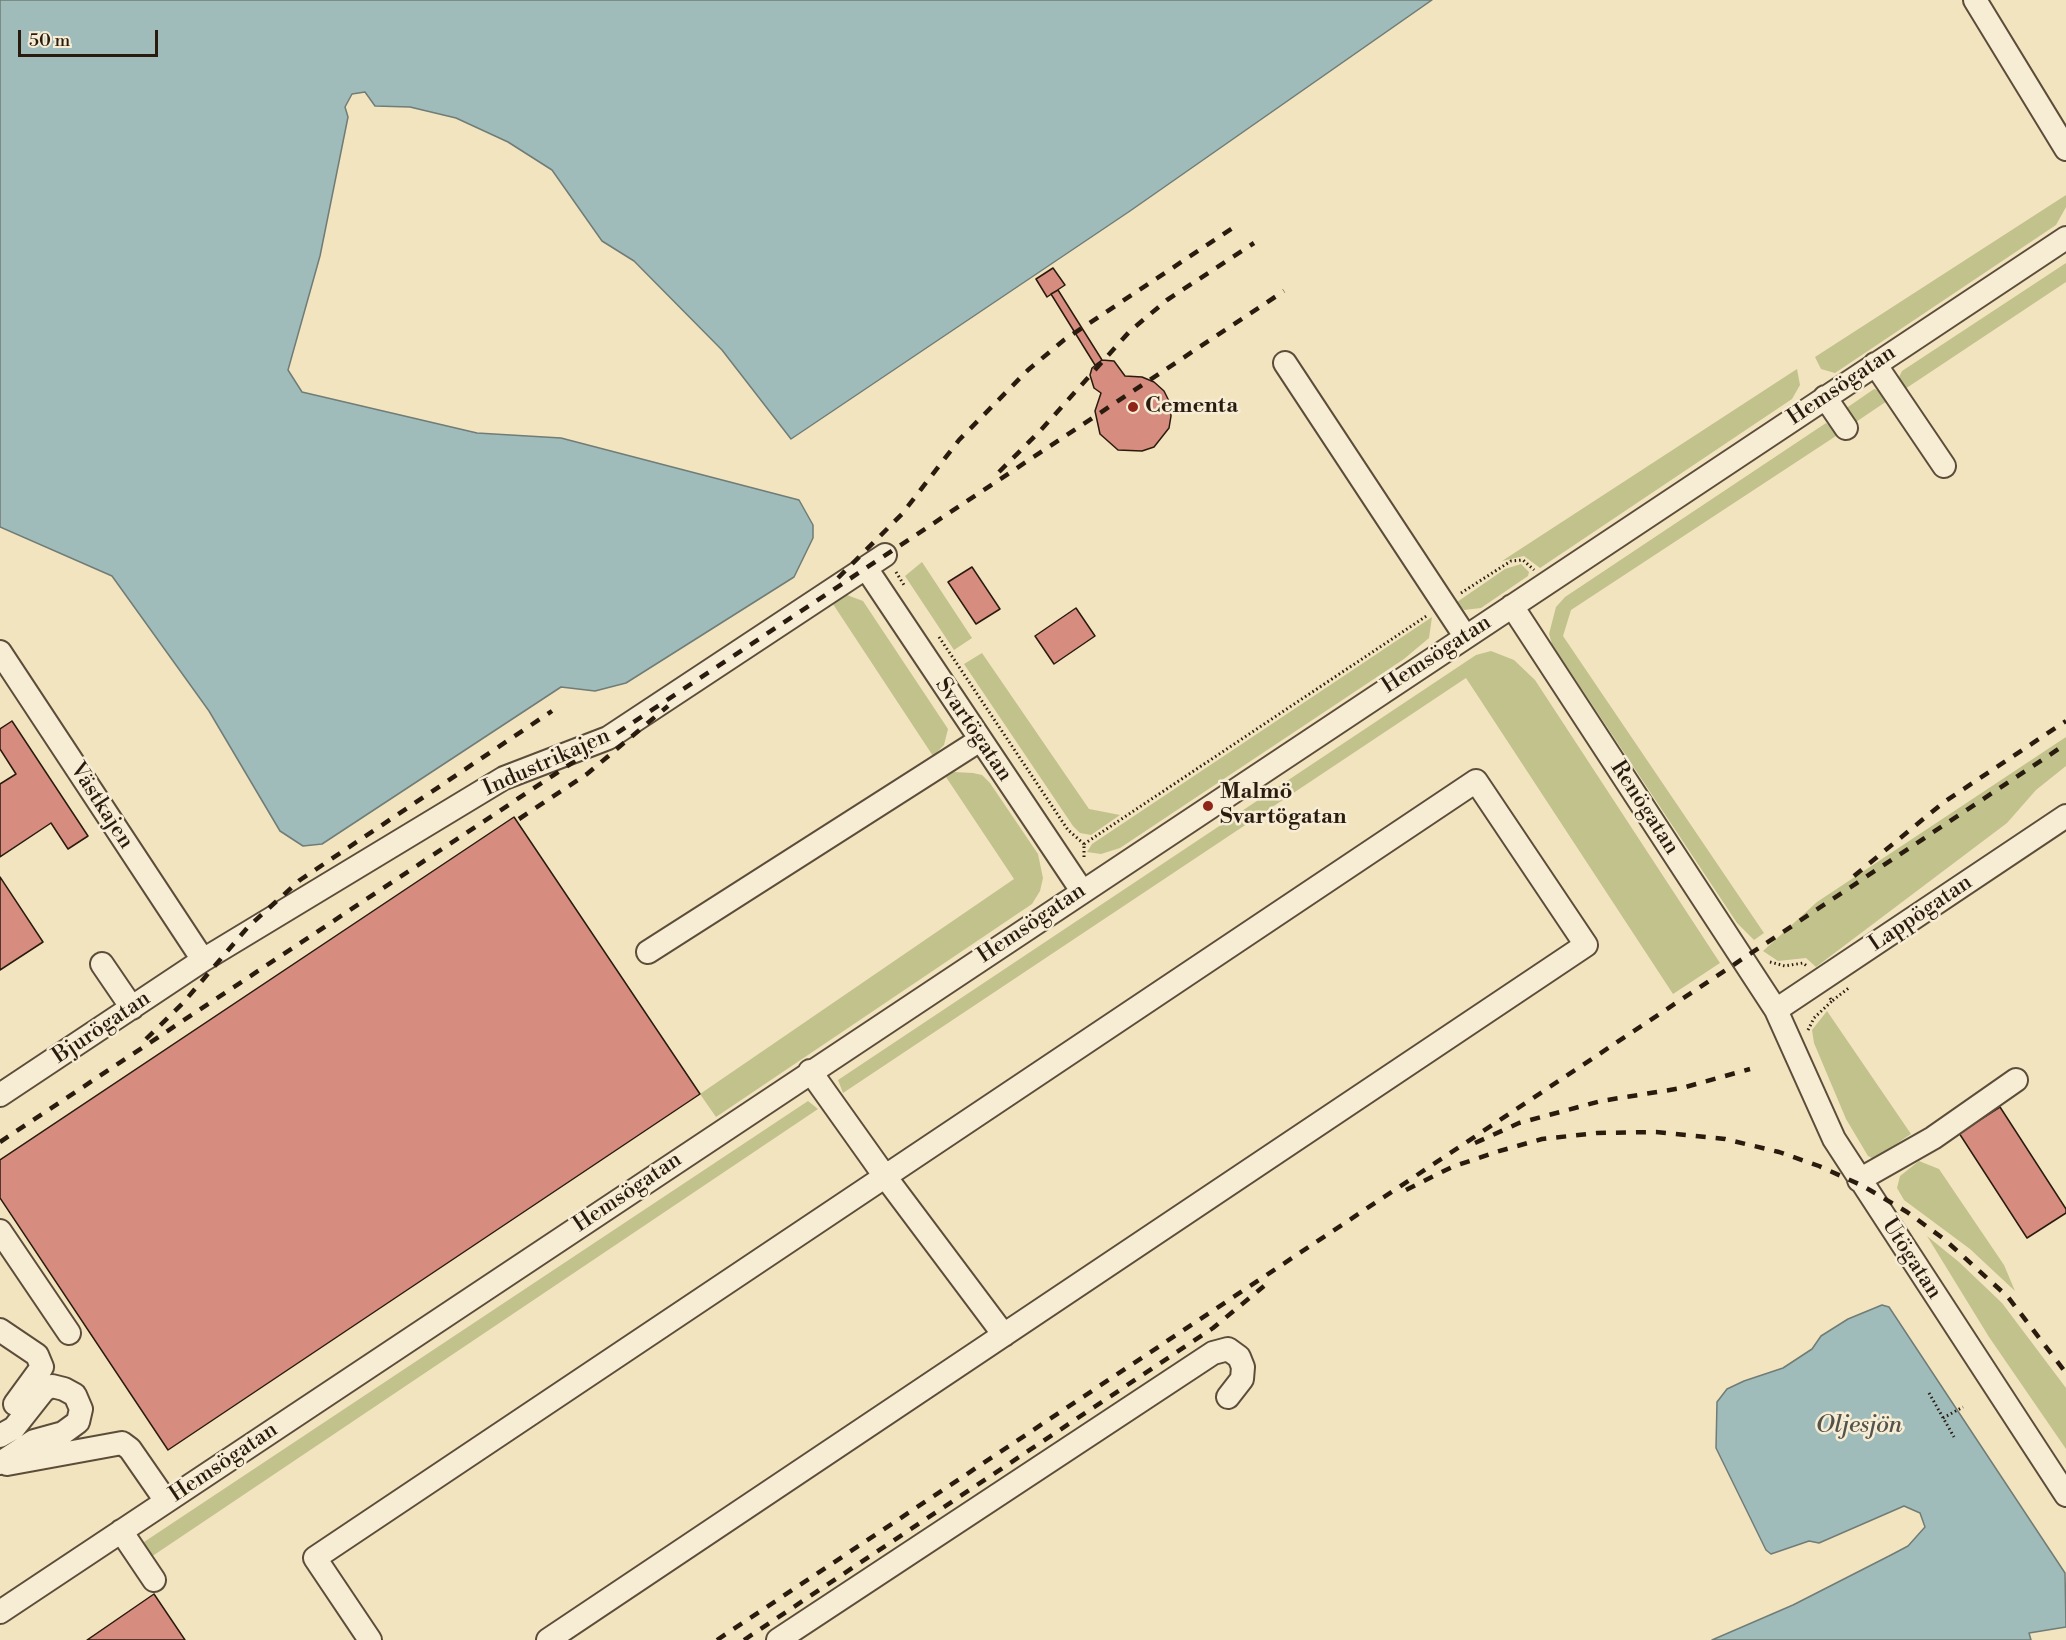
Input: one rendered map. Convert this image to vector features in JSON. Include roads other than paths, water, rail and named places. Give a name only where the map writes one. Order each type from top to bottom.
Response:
[{"type":"street","points":[[1975,0],[2066,149]]},
{"type":"street","name":"Hemsögatan","points":[[0,1612],[810,1071],[2066,238]]},
{"type":"street","points":[[1285,363],[1465,636]]},
{"type":"street","points":[[1875,364],[1944,466]]},
{"type":"street","points":[[1825,397],[1846,428]]},
{"type":"street","name":"Industrikajen","points":[[203,960],[504,778],[608,738],[885,555]]},
{"type":"street","name":"Svartögatan","points":[[866,568],[1082,891]]},
{"type":"street","name":"Renögatan","points":[[1512,606],[1776,1010]]},
{"type":"street","name":"Västkajen","points":[[0,652],[203,960]]},
{"type":"street","points":[[648,952],[980,740]]},
{"type":"street","points":[[370,1640],[315,1558],[884,1175],[1476,781],[1586,945],[548,1640]]},
{"type":"street","name":"Lappögatan","points":[[1776,1010],[2066,816]]},
{"type":"street","name":"Bjurögatan","points":[[0,1095],[203,960]]},
{"type":"street","points":[[102,964],[132,1008]]},
{"type":"street","name":"Utögatan","points":[[1776,1010],[1833,1139],[2066,1495]]},
{"type":"street","points":[[810,1071],[884,1175],[1004,1335]]},
{"type":"street","points":[[1859,1180],[1933,1138],[2016,1080]]},
{"type":"street","points":[[0,1231],[69,1333]]},
{"type":"street","points":[[0,1330],[37,1355],[42,1367],[0,1424]]},
{"type":"street","points":[[778,1640],[1213,1353],[1228,1349],[1239,1357],[1243,1367],[1242,1379],[1228,1397]]},
{"type":"street","points":[[0,1436],[14,1428],[44,1390],[52,1386],[75,1395],[81,1409],[78,1422],[63,1433],[34,1441],[0,1464]]},
{"type":"street","points":[[0,1464],[122,1443],[130,1449],[166,1501]]},
{"type":"street","points":[[121,1531],[154,1580]]},
{"type":"water","points":[[0,0],[1432,0],[1130,211],[791,439],[722,350],[634,261],[602,241],[552,170],[508,142],[456,118],[410,107],[375,106],[365,92],[352,94],[345,107],[348,117],[320,256],[288,370],[302,392],[477,433],[561,438],[799,500],[813,525],[813,538],[794,577],[626,683],[595,691],[561,687],[322,844],[303,846],[280,831],[209,711],[112,576],[0,527]]},
{"type":"water","name":"Oljesjön","points":[[1882,1305],[1889,1307],[2065,1573],[2066,1627],[2029,1633],[2031,1640],[1712,1640],[1793,1605],[1908,1546],[1925,1527],[1920,1513],[1904,1506],[1819,1543],[1809,1541],[1771,1554],[1766,1550],[1716,1448],[1717,1402],[1727,1389],[1783,1368],[1812,1349],[1821,1336],[1848,1319]]},
{"type":"railway","points":[[838,578],[902,514],[959,440],[1028,370],[1064,340],[1234,227]]},
{"type":"railway","points":[[999,472],[1040,431],[1130,331],[1167,300],[1254,243]]},
{"type":"railway","points":[[0,1142],[1284,291]]},
{"type":"railway","points":[[519,819],[587,774],[668,706]]},
{"type":"railway","points":[[146,1039],[183,1003],[248,927],[300,880],[552,711]]},
{"type":"railway","points":[[1854,876],[1944,802],[2066,721]]},
{"type":"railway","points":[[717,1640],[2066,744]]},
{"type":"railway","points":[[1475,1143],[1519,1123],[1601,1101],[1682,1088],[1750,1069]]},
{"type":"railway","points":[[1406,1190],[1452,1167],[1496,1152],[1542,1139],[1597,1133],[1656,1132],[1725,1139],[1779,1152],[1819,1166],[1863,1186],[1907,1212],[1944,1239],[2008,1297],[2066,1373]]},
{"type":"railway","points":[[744,1640],[1213,1328],[1264,1286]]},
{"type":"place","name":"Cementa","points":[[1133,407]]},
{"type":"place","name":"Malmö Svartögatan","points":[[1208,806]]}]
